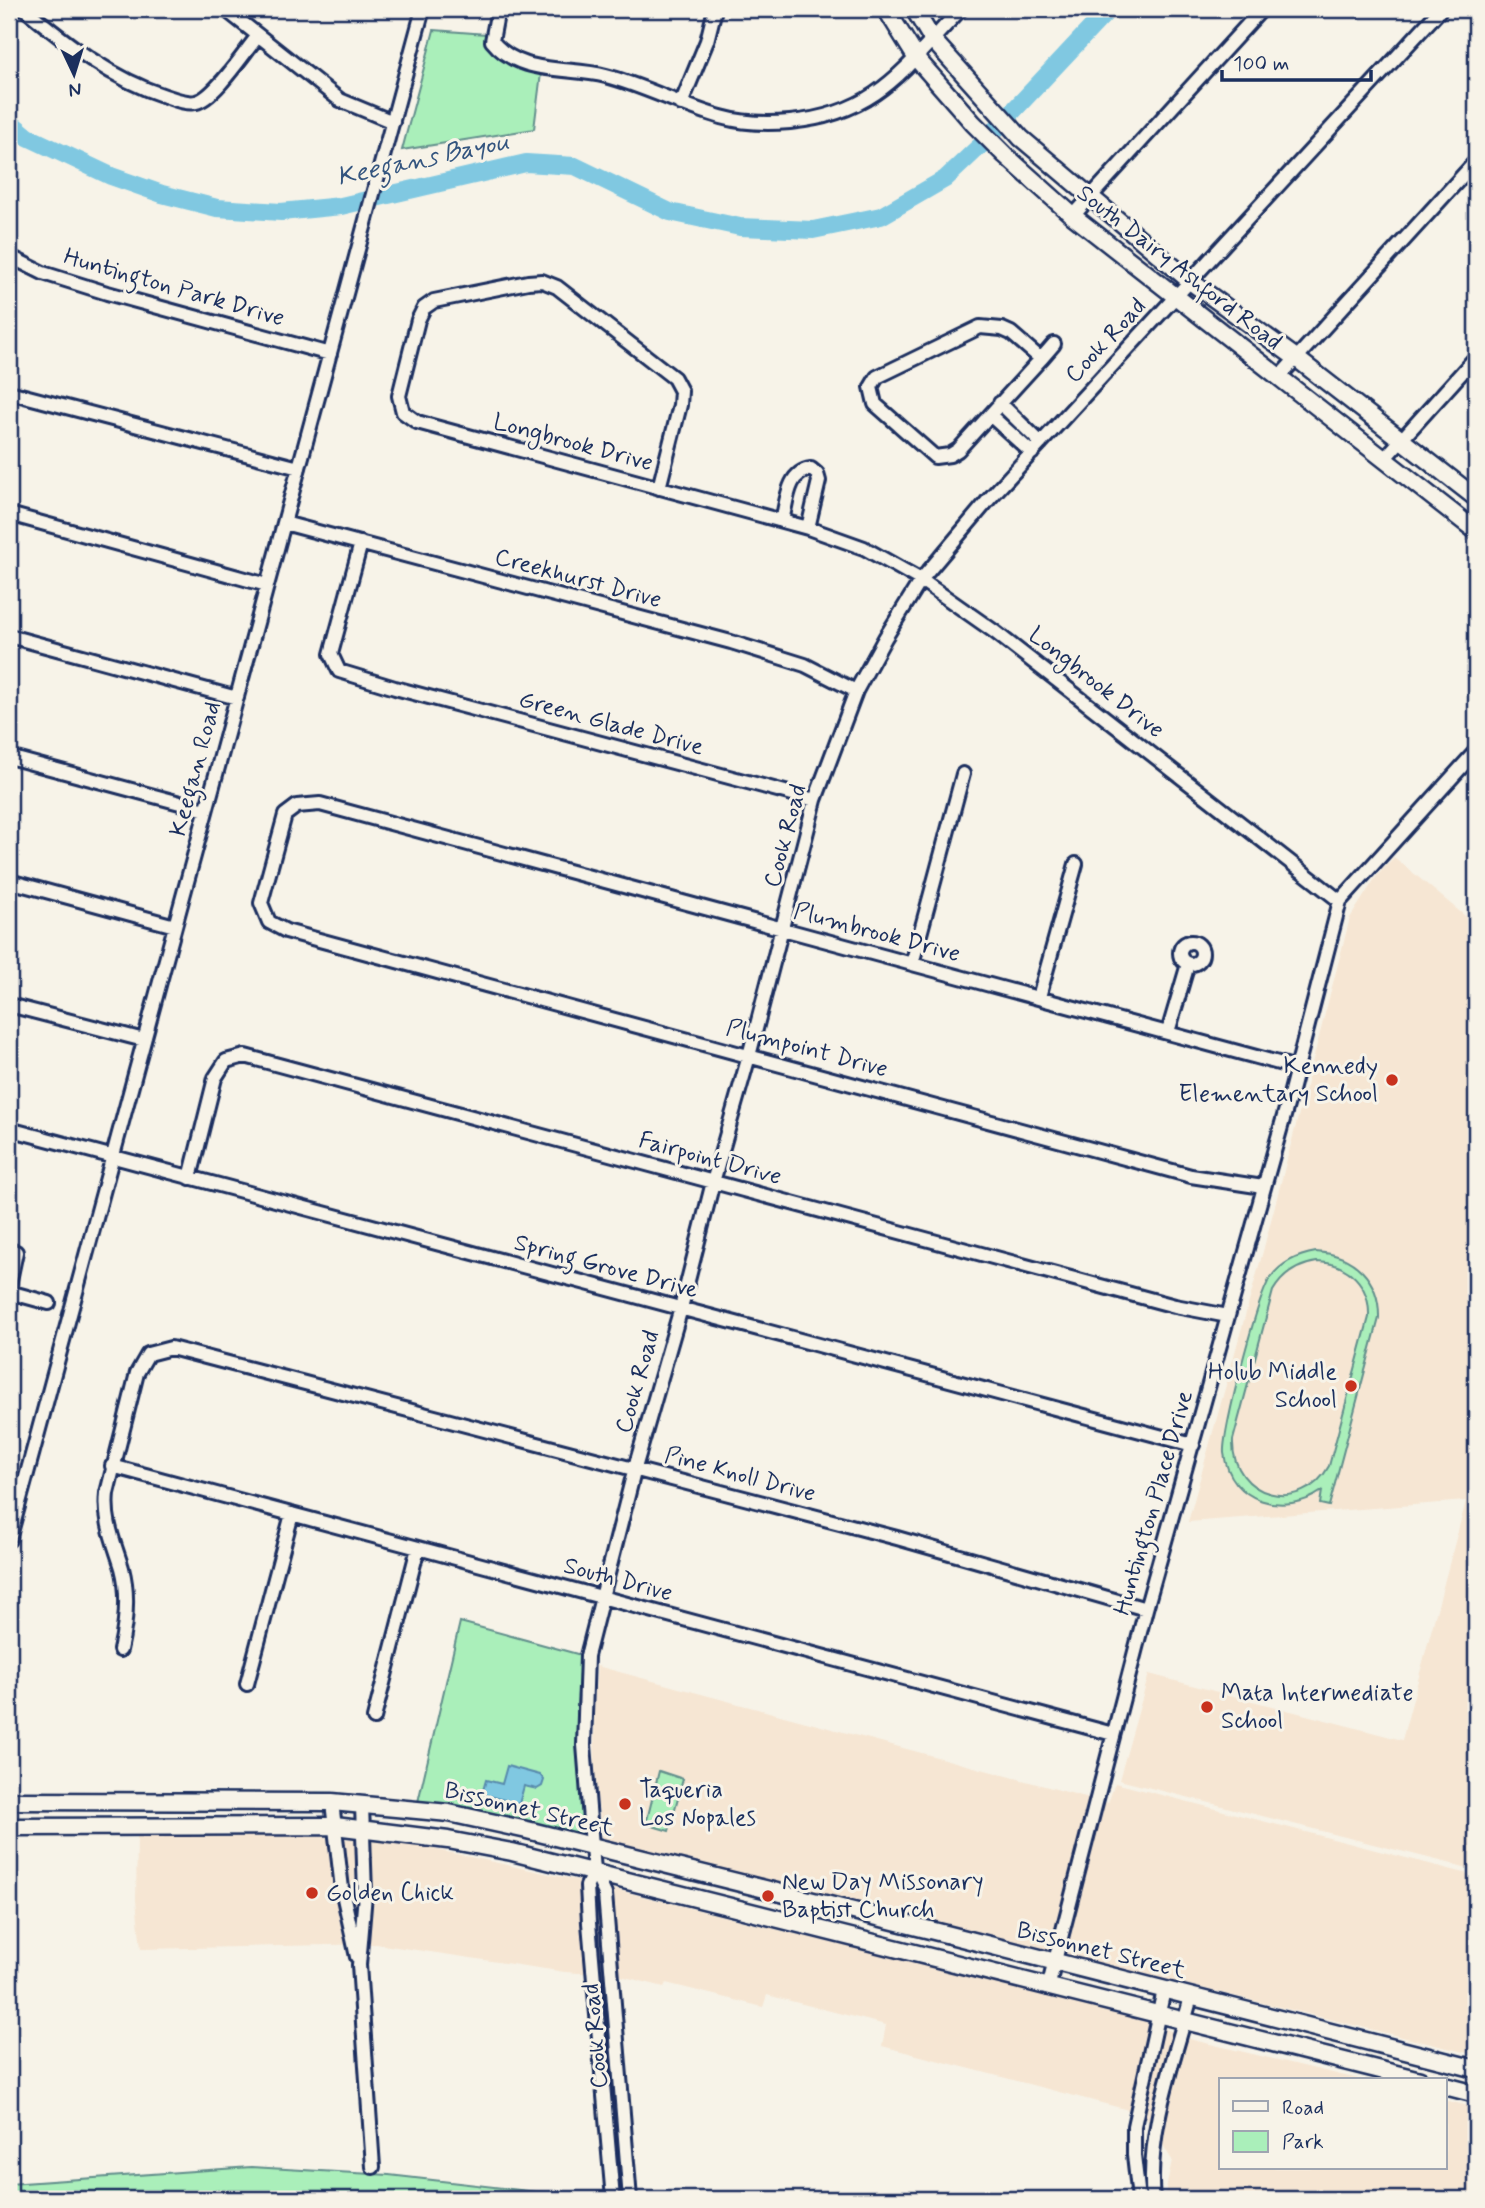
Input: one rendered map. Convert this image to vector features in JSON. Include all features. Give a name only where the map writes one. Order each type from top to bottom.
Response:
[{"type":"main road","name":"South Dairy Ashford Road","points":[[886,9],[917,59],[973,123],[1073,216],[1476,531]]},
{"type":"main road","name":"South Dairy Ashford Road","points":[[914,9],[932,38],[1021,138],[1190,281],[1296,358],[1476,498]]},
{"type":"main road","name":"Bissonnet Street","points":[[9,1801],[332,1802],[449,1814],[592,1846],[1476,2068]]},
{"type":"main road","points":[[43,1802],[44,1828]]},
{"type":"main road","points":[[167,1802],[167,1827]]},
{"type":"main road","name":"Bissonnet Street","points":[[9,1826],[335,1826],[512,1852],[1412,2078]]},
{"type":"main road","points":[[729,1907],[736,1883]]},
{"type":"main road","points":[[827,1933],[834,1906]]},
{"type":"main road","points":[[1334,2059],[1341,2035]]},
{"type":"main road","points":[[1446,2086],[1476,2094]]},
{"type":"street","points":[[25,9],[92,60],[138,88],[178,100],[197,102],[210,95],[258,36]]},
{"type":"street","points":[[225,9],[340,100],[393,122]]},
{"type":"street","name":"Keegan Road","points":[[9,1540],[10,1526],[113,1156],[423,9]]},
{"type":"street","points":[[498,9],[492,41],[523,64],[604,75],[724,118],[761,123],[811,120],[860,104],[891,83],[917,59],[932,38],[961,9]]},
{"type":"street","points":[[681,104],[707,41],[715,9]]},
{"type":"street","points":[[1073,216],[1262,9]]},
{"type":"street","name":"Cook Road","points":[[630,2199],[605,1894],[594,1871],[584,1745],[587,1656],[635,1468],[681,1308],[816,800],[856,691],[921,580],[990,498],[1441,9]]},
{"type":"street","points":[[1280,376],[1476,162]]},
{"type":"street","name":"Huntington Park Drive","points":[[9,256],[43,272],[107,293],[330,354]]},
{"type":"street","name":"Longbrook Drive","points":[[659,488],[680,405],[681,391],[674,378],[557,287],[542,281],[528,282],[434,301],[424,308],[418,320],[399,396],[404,412],[417,422],[659,488],[808,528],[864,548],[921,580],[995,632],[1340,901]]},
{"type":"street","points":[[1041,359],[1012,333],[980,327],[877,377],[871,387],[874,404],[935,457],[950,456],[958,450],[1054,345]]},
{"type":"street","points":[[1385,458],[1476,357]]},
{"type":"street","points":[[9,392],[299,468]]},
{"type":"street","points":[[1000,403],[1041,443]]},
{"type":"street","points":[[990,415],[1032,453]]},
{"type":"street","points":[[782,521],[792,480],[802,470],[811,469],[817,474],[819,481],[808,528]]},
{"type":"street","points":[[9,514],[267,585]]},
{"type":"street","name":"Creekhurst Drive","points":[[284,523],[731,642],[806,665],[856,691]]},
{"type":"street","name":"Green Glade Drive","points":[[361,543],[331,654],[339,671],[816,800]]},
{"type":"street","points":[[9,636],[237,698]]},
{"type":"street","name":"Huntington Place Drive","points":[[1048,1988],[1146,1609],[1297,1068],[1340,901],[1476,751]]},
{"type":"street","points":[[9,758],[206,810]]},
{"type":"street","points":[[912,964],[963,774]]},
{"type":"street","name":"Plumbrook Drive","points":[[341,946],[277,927],[269,922],[261,903],[285,815],[297,806],[320,804],[1297,1068]]},
{"type":"street","points":[[1040,997],[1076,864]]},
{"type":"street","points":[[9,881],[175,926]]},
{"type":"street","name":"Plumpoint Drive","points":[[341,946],[1191,1176],[1263,1186]]},
{"type":"street","points":[[1168,1032],[1188,964]]},
{"type":"street","points":[[9,1005],[144,1040]]},
{"type":"street","name":"Fairpoint Drive","points":[[190,1178],[215,1078],[226,1061],[244,1056],[1174,1306],[1228,1316]]},
{"type":"street","name":"Spring Grove Drive","points":[[9,1129],[1193,1445]]},
{"type":"street","points":[[9,1250],[16,1252],[9,1285]]},
{"type":"street","points":[[9,1292],[49,1303]]},
{"type":"street","name":"Pine Knoll Drive","points":[[112,1466],[137,1373],[148,1354],[171,1348],[897,1538],[1146,1609]]},
{"type":"street","points":[[112,1466],[105,1511],[122,1570],[125,1591],[125,1630],[120,1650]]},
{"type":"street","name":"South Drive","points":[[112,1466],[1113,1734]]},
{"type":"street","points":[[247,1684],[292,1514]]},
{"type":"street","points":[[374,1718],[418,1548]]},
{"type":"street","points":[[332,1802],[342,1889],[359,1965],[373,2167]]},
{"type":"street","points":[[359,1965],[365,1894],[362,1805]]},
{"type":"street","name":"Cook Road","points":[[594,1871],[587,1886],[613,2199]]},
{"type":"street","points":[[1139,2199],[1133,2155],[1134,2126],[1164,1990]]},
{"type":"street","points":[[1153,2199],[1153,2157],[1161,2109],[1191,1997]]},
{"type":"street","points":[[1138,2105],[1161,2109]]},
{"type":"shaded area","points":[[1394,857],[1476,925],[1476,1870],[1119,1780],[1149,1674],[1402,1740],[1466,1501],[1188,1522],[1262,1255],[1350,918],[1376,877]]},
{"type":"shaded area","points":[[597,1666],[1108,1803],[1115,1783],[1476,1876],[1476,2055],[603,1842],[595,1781],[594,1707]]},
{"type":"shaded area","points":[[137,1836],[319,1837],[400,1842],[577,1880],[1140,2019],[1193,2040],[1354,2078],[1219,2078],[1219,2170],[1446,2170],[1446,2100],[1476,2108],[1476,2199],[1164,2199],[1172,2160],[1144,2114],[882,2046],[886,2025],[767,1995],[763,2007],[666,1983],[664,1987],[621,1976],[565,1972],[376,1944],[141,1949],[136,1900]]},
{"type":"green space","points":[[434,30],[486,34],[492,50],[506,61],[541,73],[534,129],[402,150]]},
{"type":"green space","points":[[1316,1252],[1342,1258],[1362,1272],[1375,1292],[1379,1318],[1329,1506],[1320,1504],[1322,1491],[1307,1499],[1276,1504],[1248,1494],[1237,1484],[1228,1470],[1224,1453],[1225,1440],[1250,1335],[1265,1289],[1280,1267],[1297,1257]],"holes":[[[1317,1262],[1328,1263],[1348,1271],[1355,1278],[1366,1295],[1369,1317],[1329,1466],[1317,1482],[1302,1491],[1286,1495],[1270,1494],[1255,1487],[1243,1476],[1235,1460],[1233,1440],[1273,1291],[1286,1275],[1297,1268]]]},
{"type":"green space","points":[[460,1622],[581,1655],[577,1705],[584,1838],[418,1802]]},
{"type":"green space","points":[[659,1771],[683,1779],[669,1831],[646,1824]]},
{"type":"green space","points":[[251,2167],[389,2175],[598,2199],[9,2199],[9,2184]]},
{"type":"water","points":[[507,1766],[540,1775],[544,1780],[542,1786],[537,1789],[524,1786],[519,1804],[482,1794],[486,1780],[502,1784]]},
{"type":"waterway","name":"Keegans Bayou","points":[[9,121],[28,137],[111,176],[162,194],[217,208],[281,212],[341,206],[526,163],[575,166],[670,212],[740,227],[813,230],[881,216],[945,179],[980,146],[1109,9]]},
{"type":"place","name":"Kennedy Elementary School","points":[[1392,1080]]},
{"type":"place","name":"Holub Middle School","points":[[1351,1386]]},
{"type":"place","name":"Mata Intermediate School","points":[[1207,1707]]},
{"type":"place","name":"Taqueria Los Nopales","points":[[625,1804]]},
{"type":"place","name":"Golden Chick","points":[[312,1893]]},
{"type":"place","name":"New Day Missonary Baptist Church","points":[[768,1896]]}]
